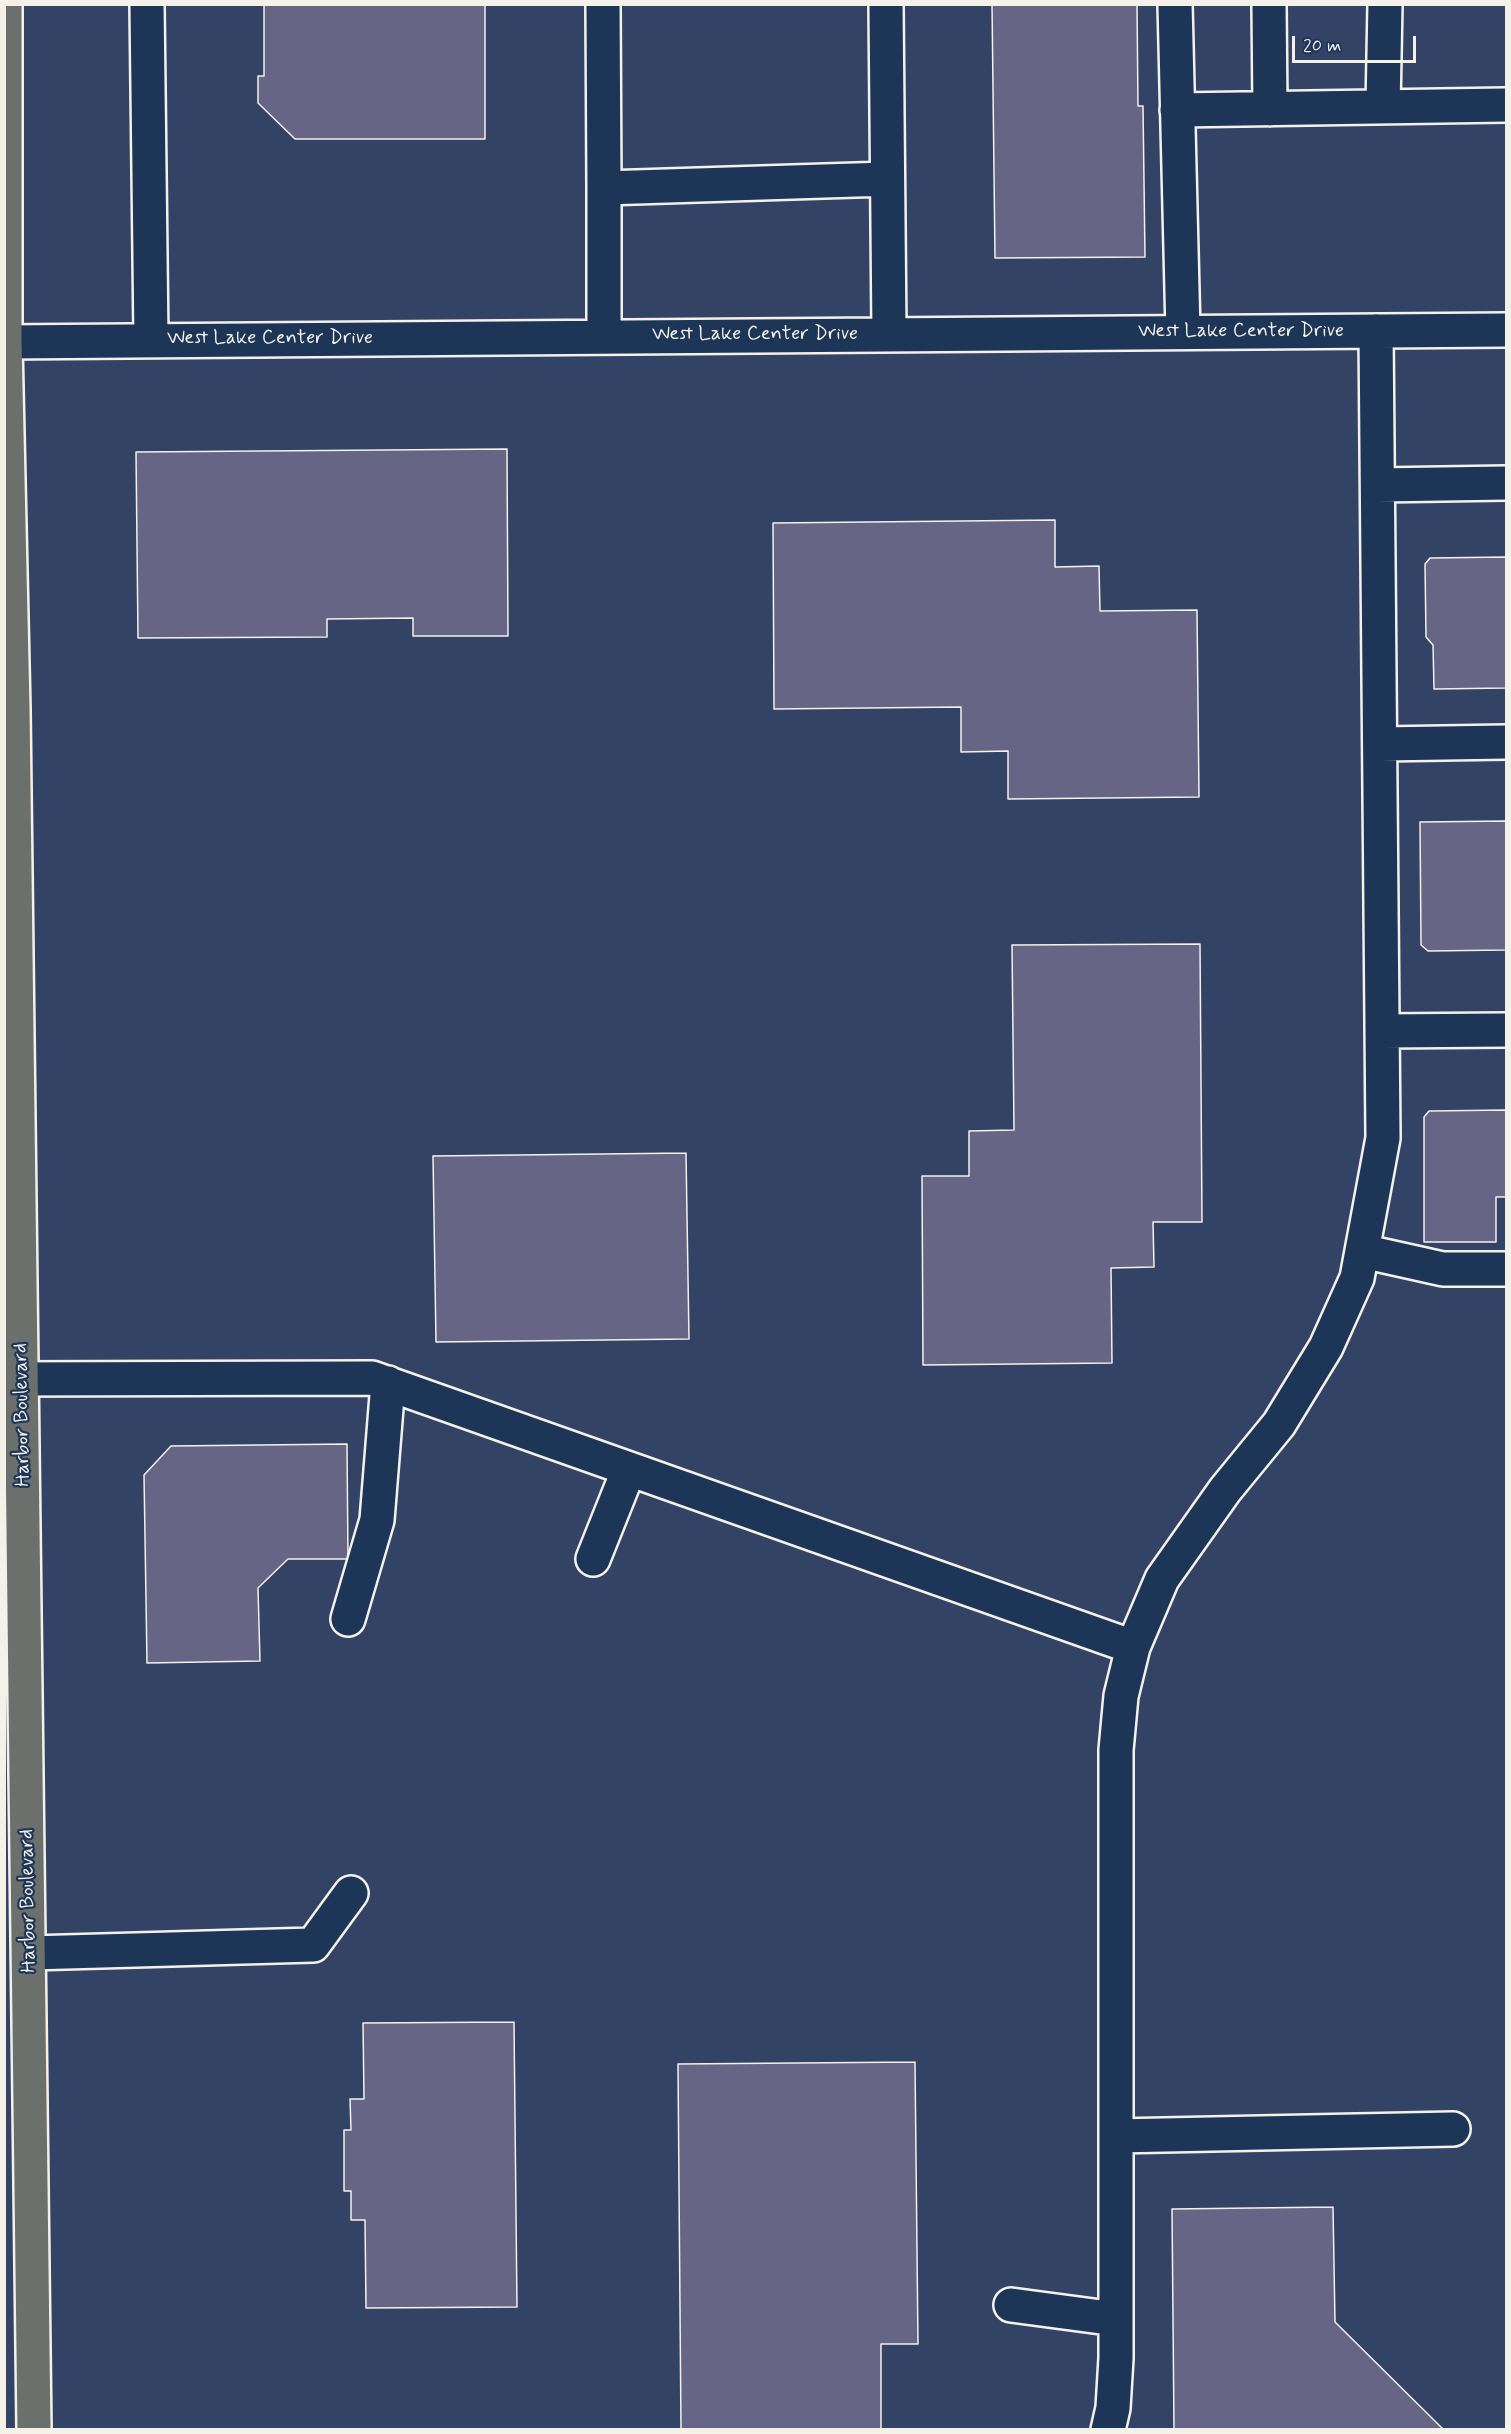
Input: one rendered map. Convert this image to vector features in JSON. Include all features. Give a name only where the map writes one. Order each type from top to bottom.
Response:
[{"type":"main road","name":"Harbor Boulevard","points":[[5,4],[5,342],[13,1379],[30,1953],[34,2430]]},
{"type":"street","points":[[147,4],[151,340]]},
{"type":"street","points":[[603,4],[604,336]]},
{"type":"street","points":[[886,4],[889,334]]},
{"type":"street","points":[[1175,4],[1183,332]]},
{"type":"street","points":[[1269,4],[1270,109]]},
{"type":"street","points":[[1383,107],[1385,4]]},
{"type":"street","points":[[1178,110],[1506,105]]},
{"type":"street","points":[[604,188],[888,179]]},
{"type":"street","name":"West Lake Center Drive","points":[[5,342],[1506,330]]},
{"type":"street","points":[[1108,2430],[1113,2408],[1116,2319],[1116,1750],[1121,1696],[1133,1647],[1162,1579],[1225,1490],[1279,1424],[1326,1347],[1357,1278],[1383,1138],[1384,1031],[1376,331]]},
{"type":"street","points":[[1378,485],[1506,483]]},
{"type":"street","points":[[1381,744],[1506,742]]},
{"type":"street","points":[[1384,1031],[1506,1030]]},
{"type":"street","points":[[1362,1251],[1443,1269],[1506,1269]]},
{"type":"street","points":[[13,1379],[372,1378],[1133,1647]]},
{"type":"street","points":[[348,1619],[377,1520],[388,1383]]},
{"type":"street","points":[[593,1559],[629,1469]]},
{"type":"street","points":[[30,1953],[313,1945],[351,1893]]},
{"type":"street","points":[[1116,2136],[1453,2129]]},
{"type":"street","points":[[1011,2305],[1116,2319]]},
{"type":"shaded area","points":[[5,5],[1506,5],[1506,2429],[5,2430]]},
{"type":"building","points":[[264,4],[485,4],[485,139],[295,139],[258,103],[258,76],[264,76]]},
{"type":"building","points":[[992,4],[1137,4],[1138,106],[1143,106],[1145,257],[995,258]]},
{"type":"building","points":[[507,449],[508,636],[413,636],[413,618],[327,619],[327,637],[138,638],[136,452]]},
{"type":"building","points":[[1055,520],[1055,567],[1099,566],[1100,611],[1197,610],[1199,797],[1008,799],[1008,751],[961,752],[961,707],[774,709],[773,523]]},
{"type":"building","points":[[1506,557],[1506,688],[1434,689],[1433,645],[1426,637],[1425,564],[1430,558]]},
{"type":"building","points":[[1506,821],[1506,950],[1428,951],[1421,945],[1420,822]]},
{"type":"building","points":[[1200,944],[1202,1222],[1153,1222],[1154,1267],[1111,1268],[1112,1363],[923,1365],[922,1176],[969,1176],[969,1131],[1014,1130],[1012,945]]},
{"type":"building","points":[[1506,1110],[1506,1197],[1496,1197],[1496,1242],[1424,1242],[1424,1117],[1429,1111]]},
{"type":"building","points":[[686,1153],[689,1339],[436,1342],[433,1156]]},
{"type":"building","points":[[347,1444],[348,1559],[288,1559],[258,1588],[260,1661],[147,1663],[144,1475],[171,1446]]},
{"type":"building","points":[[514,2022],[517,2307],[366,2308],[365,2220],[351,2220],[351,2191],[344,2191],[344,2130],[351,2130],[350,2099],[364,2099],[363,2023]]},
{"type":"building","points":[[915,2062],[918,2344],[881,2344],[881,2430],[681,2430],[678,2064]]},
{"type":"building","points":[[1333,2207],[1335,2322],[1444,2430],[1174,2430],[1172,2209]]}]
